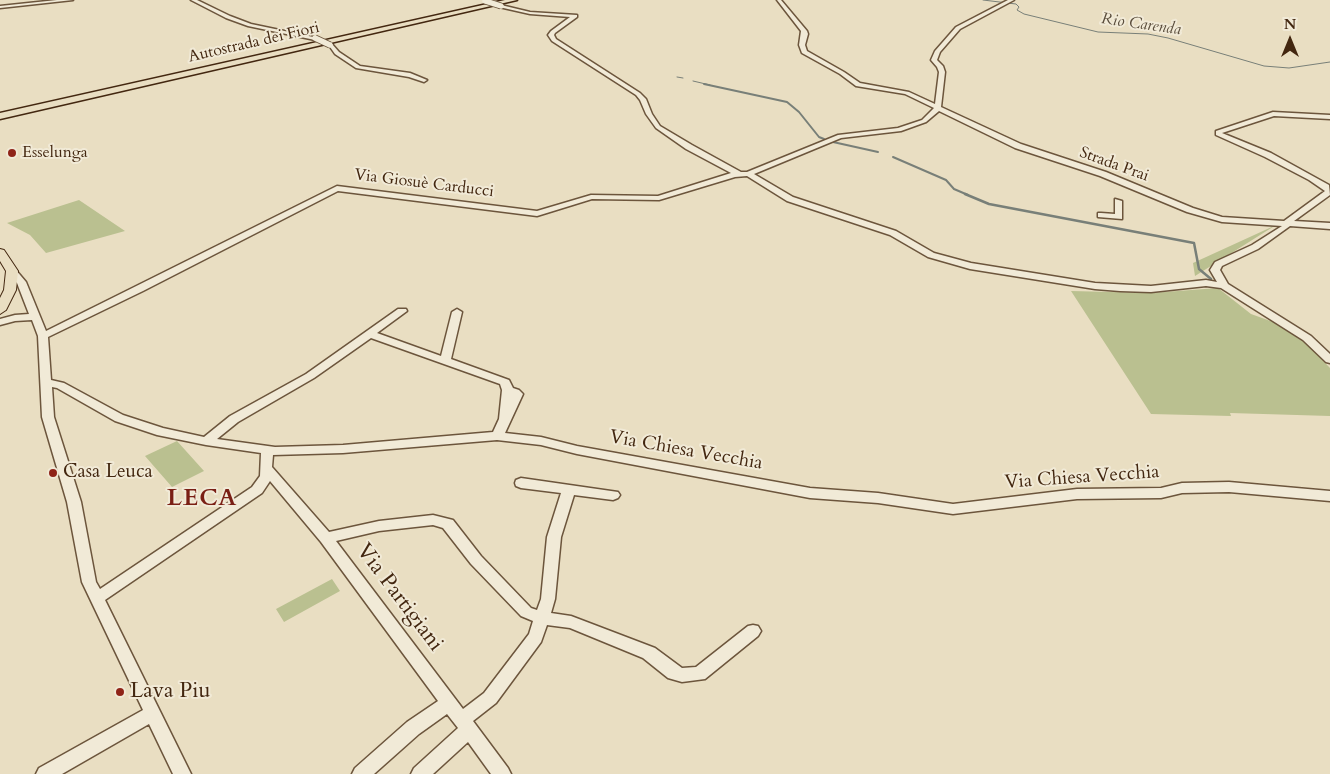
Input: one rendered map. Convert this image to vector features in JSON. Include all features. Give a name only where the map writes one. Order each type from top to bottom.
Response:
[{"type":"highway","name":"Autostrada dei Fiori","points":[[2,115],[514,0]]},
{"type":"highway","name":"Autostrada dei Fiori","points":[[2,115],[503,3]]},
{"type":"main road","points":[[0,252],[12,271],[10,290],[0,310]]},
{"type":"street","points":[[0,7],[71,0]]},
{"type":"street","points":[[194,0],[220,14],[250,25],[315,38],[330,45],[337,53],[358,67],[410,75],[424,80]]},
{"type":"street","points":[[483,0],[503,3],[526,13],[576,17],[553,32],[552,38],[638,94],[643,99],[649,114],[658,127],[689,147],[790,199],[893,233],[931,255],[970,266],[1095,286],[1120,288],[1150,289],[1206,283],[1224,286],[1307,338],[1330,360]]},
{"type":"street","name":"Strada Prai","points":[[779,0],[805,34],[802,46],[804,52],[842,73],[858,85],[901,91],[1018,146],[1103,174],[1190,210],[1222,219],[1330,226]]},
{"type":"street","points":[[938,108],[942,72],[940,66],[934,60],[937,52],[958,28],[1010,2]]},
{"type":"street","name":"Via Giosuè Carducci","points":[[43,336],[140,289],[337,188],[537,214],[591,197],[666,196],[744,174],[840,136],[899,130],[916,126],[938,108]]},
{"type":"street","points":[[1224,286],[1216,270],[1218,264],[1255,247],[1286,227],[1286,223],[1329,192],[1326,187],[1268,155],[1218,134],[1218,132],[1273,114],[1330,117]]},
{"type":"street","points":[[1101,215],[1119,217],[1118,201]]},
{"type":"street","points":[[12,271],[21,282],[43,336],[48,417],[74,502],[89,582],[182,774]]},
{"type":"street","points":[[206,441],[234,419],[310,376],[402,310]]},
{"type":"street","points":[[445,360],[458,312]]},
{"type":"street","points":[[0,322],[16,318],[36,317]]},
{"type":"street","points":[[369,334],[495,377],[507,384],[505,418],[496,436]]},
{"type":"street","name":"Via Chiesa Vecchia","points":[[47,383],[60,385],[119,418],[161,432],[269,450],[343,449],[496,436],[540,441],[577,450],[810,493],[878,498],[953,509],[1077,494],[1161,493],[1182,488],[1229,487],[1330,496]]},
{"type":"street","points":[[258,490],[264,481],[266,455],[269,450]]},
{"type":"street","name":"Via Partigiani","points":[[266,468],[326,538],[502,774]]},
{"type":"street","points":[[521,483],[613,495]]},
{"type":"street","points":[[96,599],[258,490],[272,486],[285,488]]},
{"type":"street","points":[[420,774],[490,698],[536,637],[548,599],[554,537],[569,489]]},
{"type":"street","points":[[326,538],[379,526],[433,520],[448,524],[476,560],[526,612],[543,618],[571,622],[649,653],[674,673],[682,675],[699,674],[752,631]]},
{"type":"street","points":[[361,774],[413,728],[449,703]]},
{"type":"street","points":[[45,774],[152,714]]},
{"type":"green space","points":[[79,200],[125,231],[46,253],[30,235],[7,223]]},
{"type":"green space","points":[[1276,225],[1195,276],[1193,263]]},
{"type":"green space","points":[[1218,288],[1251,314],[1276,323],[1302,339],[1330,368],[1330,416],[1230,413],[1231,416],[1151,414],[1071,291],[1151,293]]},
{"type":"green space","points":[[177,441],[204,471],[172,487],[145,456]]},
{"type":"green space","points":[[332,579],[340,591],[284,622],[276,609]]},
{"type":"waterway","name":"Rio Carenda","points":[[983,0],[1016,4],[1019,7],[1017,10],[1024,14],[1098,32],[1148,34],[1168,38],[1264,66],[1289,68],[1330,62]]},
{"type":"waterway","points":[[677,77],[683,78]]},
{"type":"waterway","points":[[693,81],[710,85]]},
{"type":"waterway","points":[[704,84],[787,102],[799,112],[819,137],[824,139]]},
{"type":"waterway","points":[[833,142],[878,152]]},
{"type":"waterway","points":[[893,157],[946,180],[954,189],[968,195]]},
{"type":"waterway","points":[[965,194],[989,204],[1194,243],[1199,269],[1211,279]]},
{"type":"place","name":"Esselunga","points":[[12,153]]},
{"type":"place","name":"Casa Leuca","points":[[53,473]]},
{"type":"place","name":"Lava Piu","points":[[120,692]]},
{"type":"district","name":"LECA","points":[[202,499]]}]
